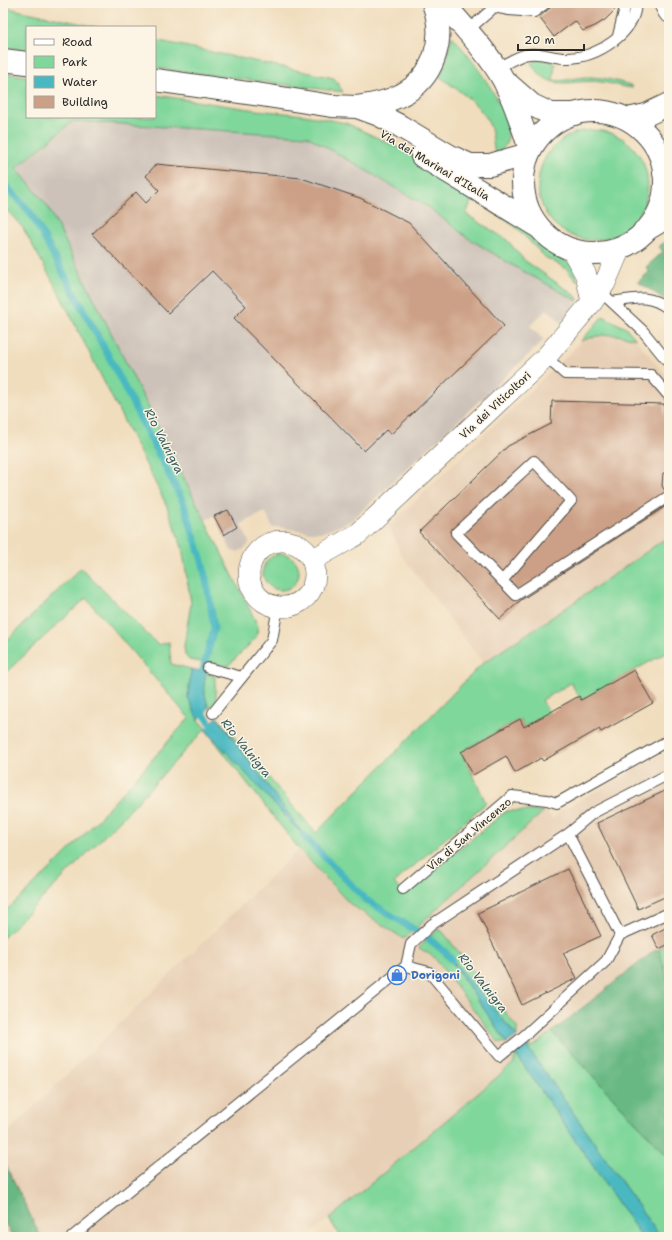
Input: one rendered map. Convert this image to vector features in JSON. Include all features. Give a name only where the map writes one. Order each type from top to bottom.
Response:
[{"type":"main road","points":[[357,107],[375,104],[400,96],[413,88],[426,75],[436,53],[439,38],[438,21],[434,3]]},
{"type":"main road","points":[[443,3],[467,30],[500,75],[532,105],[551,114],[574,114],[593,111],[614,114],[628,119],[639,126],[657,148],[666,163],[664,189],[659,209],[653,221],[644,231],[633,241],[620,248],[596,253],[572,250],[559,244],[547,236],[538,226],[531,216],[526,204],[522,181],[524,164],[529,152],[539,136],[556,122],[574,114]]},
{"type":"main road","points":[[665,3],[669,12]]},
{"type":"main road","points":[[3,60],[26,63]]},
{"type":"main road","points":[[500,75],[523,127],[529,152]]},
{"type":"main road","name":"Via dei Marinai d'Italia","points":[[156,80],[332,106],[357,107],[379,115],[450,156],[470,165],[490,165],[529,152]]},
{"type":"main road","points":[[628,119],[646,115],[669,104]]},
{"type":"main road","name":"Via dei Marinai d'Italia","points":[[332,106],[354,116],[538,226]]},
{"type":"main road","points":[[644,231],[669,216]]},
{"type":"street","name":"Via dei Viticoltori","points":[[312,560],[358,534],[546,357],[602,298],[605,284],[620,248]]},
{"type":"street","points":[[572,250],[586,275],[602,298]]},
{"type":"street","points":[[278,540],[290,541],[301,546],[309,554],[312,560],[316,574],[314,584],[309,593],[302,600],[283,608],[273,606],[263,601],[254,593],[250,583],[248,571],[251,560],[258,550],[264,545],[278,540]]},
{"type":"lane","points":[[467,30],[495,5],[509,10],[534,12],[546,3]]},
{"type":"lane","points":[[617,38],[626,3]]},
{"type":"lane","points":[[500,75],[527,54],[546,54],[568,58],[586,56],[598,51],[617,38],[632,22],[635,14],[636,3]]},
{"type":"lane","points":[[602,298],[638,298],[659,302],[669,309]]},
{"type":"lane","points":[[602,298],[643,331],[669,363]]},
{"type":"lane","points":[[546,357],[565,374],[651,374],[669,396]]},
{"type":"lane","points":[[502,581],[571,501],[534,461],[456,533],[502,581],[516,595],[669,496]]},
{"type":"lane","points":[[213,713],[272,640],[278,607]]},
{"type":"lane","points":[[208,668],[242,677]]},
{"type":"lane","name":"Via di San Vincenzo","points":[[403,889],[512,796],[547,800],[556,803],[669,740]]},
{"type":"lane","points":[[72,1237],[406,966],[411,944],[431,925],[568,834],[593,813],[669,774]]},
{"type":"lane","points":[[568,834],[620,935]]},
{"type":"lane","points":[[406,966],[429,972],[499,1056],[524,1036],[606,961],[620,935],[669,913]]},
{"type":"shaded area","points":[[73,121],[307,136],[428,207],[468,238],[578,301],[561,322],[547,309],[530,326],[544,340],[352,520],[323,532],[310,532],[278,527],[273,528],[265,512],[241,524],[249,542],[248,545],[242,550],[236,552],[233,551],[231,550],[214,516],[204,521],[47,205],[16,168]]},
{"type":"shaded area","points":[[603,316],[626,328],[669,379],[669,536],[566,608],[483,663],[401,554],[389,526],[568,355]]},
{"type":"shaded area","name":"Dorigoni","points":[[669,751],[669,944],[654,951],[533,1047],[526,1045],[515,1053],[514,1063],[307,1237],[41,1237],[3,1160],[3,1137],[299,849],[350,904],[404,939],[544,811],[553,819],[562,810]]},
{"type":"green space","points":[[3,7],[92,26],[26,26],[26,50],[3,47]]},
{"type":"green space","points":[[451,37],[453,37],[461,46],[484,77],[504,114],[508,131],[506,145],[495,154],[491,129],[482,112],[469,99],[439,76],[444,67]]},
{"type":"green space","points":[[156,40],[334,78],[343,92],[156,68]]},
{"type":"green space","points":[[539,59],[547,60],[555,64],[553,80],[584,77],[599,78],[621,82],[632,86],[632,88],[590,81],[562,83],[554,82],[546,79],[531,63]]},
{"type":"green space","points":[[3,73],[26,76],[26,118],[156,118],[156,95],[256,110],[304,115],[346,123],[401,149],[474,195],[466,214],[507,240],[524,260],[577,297],[578,301],[517,268],[468,238],[428,207],[307,136],[73,121],[16,168],[47,205],[258,626],[256,638],[228,666],[189,660],[185,655],[184,646],[191,603],[182,547],[166,504],[58,291],[23,228],[3,206]]},
{"type":"green space","points":[[593,130],[614,134],[632,146],[644,164],[648,185],[644,206],[632,224],[614,236],[593,240],[572,236],[554,224],[542,206],[538,185],[542,164],[554,146],[572,134]]},
{"type":"green space","points":[[488,209],[517,223],[542,246],[572,265],[576,272],[577,282],[567,269],[545,257],[516,227]]},
{"type":"green space","points":[[669,240],[669,302],[638,282],[649,272],[646,267],[663,252],[659,246]]},
{"type":"green space","points":[[603,316],[626,328],[636,339],[614,335],[602,335],[581,341]]},
{"type":"green space","points":[[669,536],[669,651],[581,700],[571,683],[542,700],[549,713],[524,727],[520,719],[461,752],[486,803],[394,883],[405,894],[506,811],[544,811],[404,939],[350,904],[299,849],[205,729],[129,811],[3,938],[3,913],[76,843],[122,794],[189,718],[86,598],[3,675],[3,644],[81,568],[158,645],[169,642],[171,664],[191,669],[188,697],[198,720],[306,838],[217,717],[316,833],[483,663],[566,608]]},
{"type":"green space","points":[[285,554],[294,559],[298,565],[298,579],[294,585],[285,590],[277,590],[268,585],[264,579],[263,568],[268,559],[274,555]]},
{"type":"green space","points":[[206,672],[215,677],[216,700],[209,708],[204,691]]},
{"type":"green space","points":[[438,929],[443,932],[517,1027],[517,1036],[449,957],[507,1043],[498,1042],[434,957],[419,948]]},
{"type":"green space","points":[[669,944],[669,985],[659,949]]},
{"type":"green space","points":[[659,949],[669,985],[669,1158],[552,1032],[654,951]]},
{"type":"green space","points":[[552,1032],[669,1158],[669,1237],[660,1237],[526,1045],[533,1047]]},
{"type":"green space","points":[[515,1053],[642,1237],[341,1237],[329,1219],[514,1063]]},
{"type":"green space","points":[[3,1160],[41,1237],[12,1237],[3,1219]]},
{"type":"water","points":[[191,669],[206,672],[204,690],[209,708],[198,720],[188,697]]},
{"type":"water","points":[[217,717],[310,843],[205,729]]},
{"type":"water","points":[[446,953],[517,1036],[507,1043]]},
{"type":"water","points":[[526,1045],[660,1237],[642,1237],[515,1053]]},
{"type":"building","points":[[556,3],[618,3],[614,11],[605,20],[595,26],[583,31],[575,21],[554,37],[539,17]]},
{"type":"building","points":[[156,164],[301,178],[360,198],[409,223],[504,326],[391,434],[386,430],[364,451],[234,318],[246,306],[212,271],[168,313],[92,234],[136,192],[146,203],[159,190],[146,176]]},
{"type":"building","points":[[552,401],[664,404],[664,419],[669,419],[669,472],[663,473],[662,486],[669,497],[669,504],[521,600],[500,619],[419,532],[508,446],[551,424]]},
{"type":"building","points":[[228,510],[237,527],[224,535],[214,516]]},
{"type":"building","points":[[634,670],[653,703],[601,732],[599,729],[543,761],[541,758],[515,773],[506,756],[473,775],[461,752],[520,719],[524,727],[579,696],[581,700]]},
{"type":"building","points":[[669,789],[669,895],[638,909],[597,823]]},
{"type":"building","points":[[568,869],[601,936],[563,953],[577,978],[522,1005],[478,913]]},
{"type":"building","points":[[669,926],[669,944],[659,949],[652,935]]},
{"type":"waterway","name":"Rio Valnigra","points":[[3,183],[30,212],[108,355],[184,504],[203,564],[214,628],[200,681]]},
{"type":"waterway","name":"Rio Valnigra","points":[[200,706],[200,709],[216,731]]},
{"type":"waterway","name":"Rio Valnigra","points":[[303,835],[366,900],[428,938],[452,960]]},
{"type":"place","name":"Dorigoni","points":[[397,975]]}]
